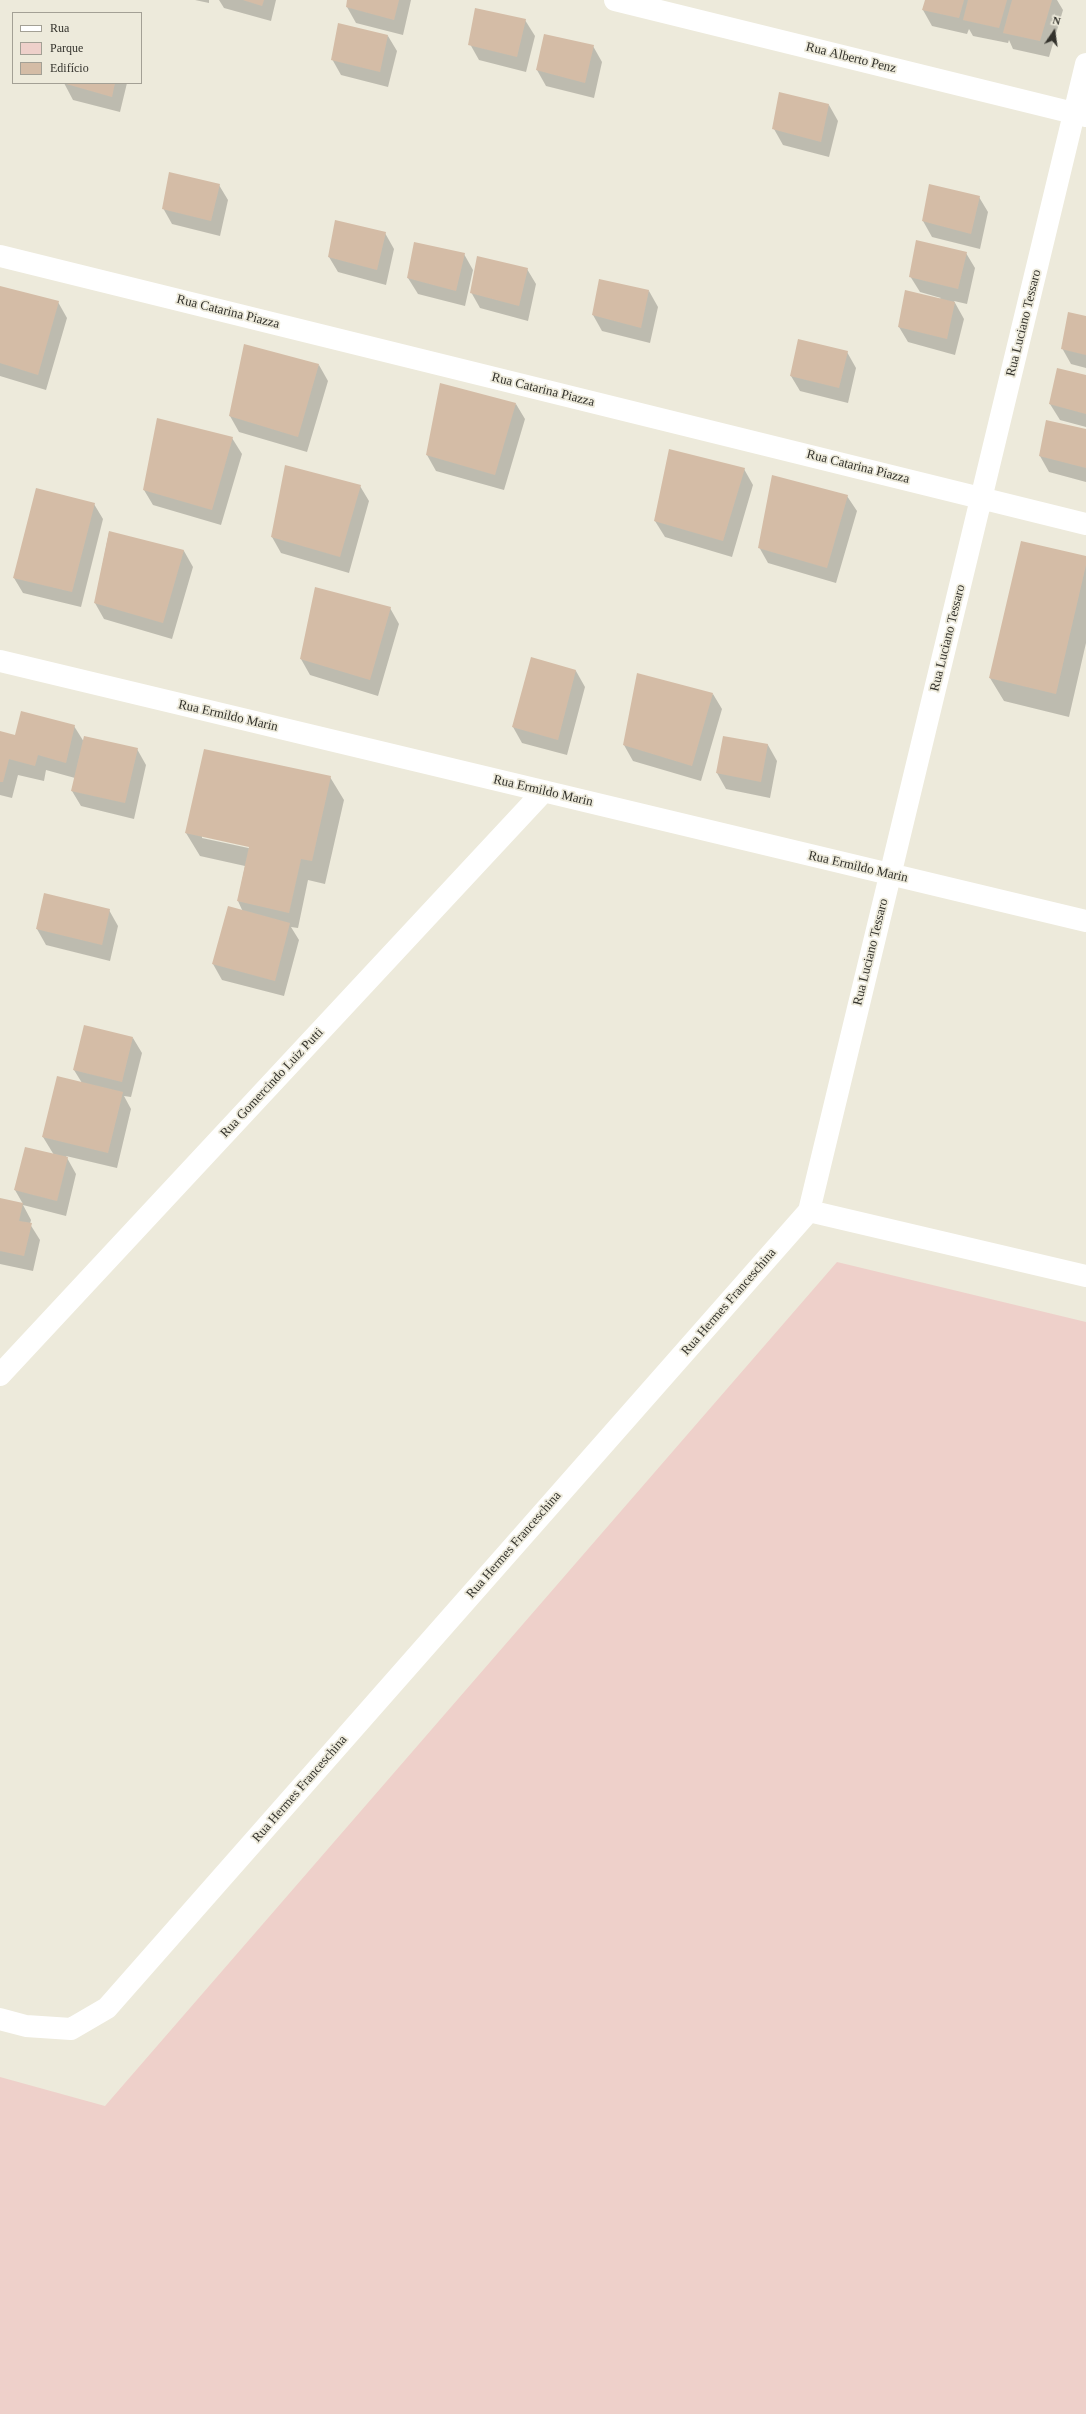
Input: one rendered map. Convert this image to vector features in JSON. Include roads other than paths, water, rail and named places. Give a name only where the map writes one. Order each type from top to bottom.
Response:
[{"type":"street","name":"Rua Alberto Penz","points":[[615,0],[1080,115]]},
{"type":"street","name":"Rua Luciano Tessaro","points":[[809,1211],[982,498],[1080,115],[1086,64]]},
{"type":"street","name":"Rua Catarina Piazza","points":[[0,256],[1086,524]]},
{"type":"street","name":"Rua Ermildo Marin","points":[[0,661],[1086,921]]},
{"type":"street","name":"Rua Gomercindo Luiz Putti","points":[[0,1375],[544,791]]},
{"type":"street","points":[[809,1211],[1086,1276]]},
{"type":"street","name":"Rua Hermes Franceschina","points":[[0,2019],[26,2026],[71,2029],[107,2008],[809,1211]]}]
